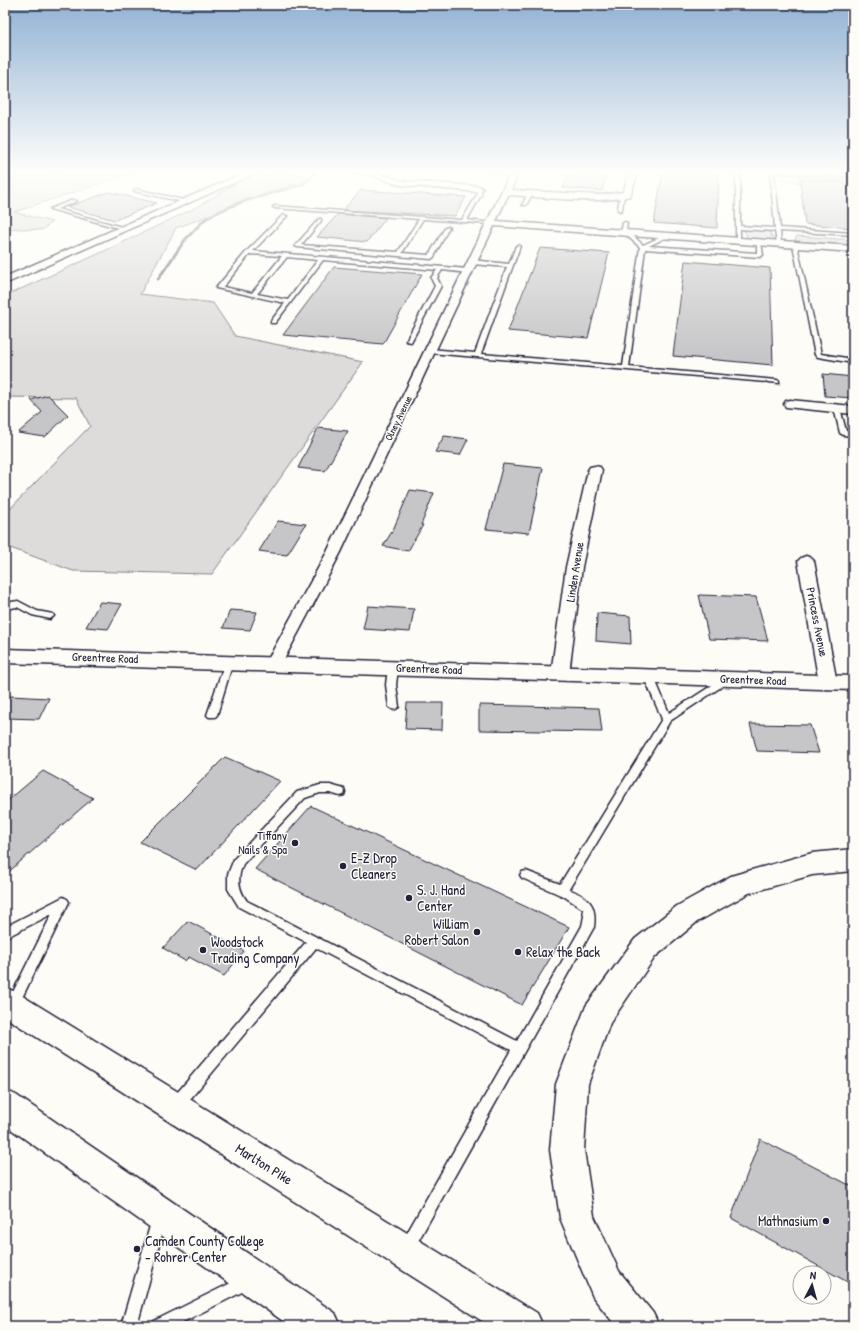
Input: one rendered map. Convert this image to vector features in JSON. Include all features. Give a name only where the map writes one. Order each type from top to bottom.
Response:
[{"type":"main road","name":"Greentree Road","points":[[6,657],[274,663],[853,684]]},
{"type":"main road","points":[[640,1326],[606,1284],[577,1218],[567,1150],[572,1084],[597,1016],[646,948],[687,914],[741,884],[812,864],[853,860]]},
{"type":"main road","name":"Marlton Pike","points":[[9,1003],[174,1108],[524,1326]]},
{"type":"main road","points":[[5,1106],[322,1326]]},
{"type":"street","points":[[5,281],[120,232]]},
{"type":"street","name":"Olney Avenue","points":[[274,663],[334,552],[486,232]]},
{"type":"street","points":[[613,232],[853,249]]},
{"type":"street","points":[[790,404],[853,410]]},
{"type":"street","name":"Linden Avenue","points":[[560,674],[574,567],[595,470]]},
{"type":"street","name":"Princess Avenue","points":[[806,561],[828,683]]},
{"type":"lane","points":[[269,232],[249,252],[219,288],[289,302]]},
{"type":"lane","points":[[309,232],[297,246],[431,257],[445,232]]},
{"type":"lane","points":[[399,254],[413,232]]},
{"type":"lane","points":[[738,232],[738,241]]},
{"type":"lane","points":[[778,232],[779,244]]},
{"type":"lane","points":[[818,232],[853,234]]},
{"type":"lane","points":[[625,233],[643,247],[760,255],[759,242]]},
{"type":"lane","points":[[643,247],[665,236]]},
{"type":"lane","points":[[795,245],[818,355],[853,360]]},
{"type":"lane","points":[[477,355],[518,246]]},
{"type":"lane","points":[[626,368],[643,247]]},
{"type":"lane","points":[[249,252],[440,269],[510,266]]},
{"type":"lane","points":[[253,295],[286,255]]},
{"type":"lane","points":[[273,322],[322,258]]},
{"type":"lane","points":[[409,341],[438,286],[434,278],[440,269]]},
{"type":"lane","points":[[430,351],[777,382]]},
{"type":"lane","points":[[837,408],[843,433],[853,434]]},
{"type":"lane","points":[[5,606],[18,604],[35,613],[50,616]]},
{"type":"lane","points":[[212,715],[229,662]]},
{"type":"lane","points":[[393,668],[391,685],[394,707]]},
{"type":"lane","points":[[649,677],[667,719]]},
{"type":"lane","points":[[562,891],[667,719],[728,679]]},
{"type":"lane","points":[[340,792],[320,789],[300,795],[238,862],[233,873],[232,884],[236,894],[243,904],[519,1048]]},
{"type":"lane","points":[[404,1252],[588,928],[590,917],[587,905],[579,898],[526,875]]},
{"type":"lane","points":[[5,933],[63,902],[9,1003]]},
{"type":"lane","points":[[174,1108],[314,941]]},
{"type":"lane","points":[[129,1326],[160,1214]]},
{"type":"lane","points":[[159,1326],[253,1279]]},
{"type":"shaded area","points":[[144,232],[174,232],[140,294],[213,303],[235,336],[363,362],[212,574],[73,571],[5,546],[5,514],[90,426],[76,398],[5,397],[5,296]]},
{"type":"shaded area","points":[[745,232],[770,232],[774,240],[748,239]]},
{"type":"shaded area","points":[[797,236],[853,240],[853,246],[794,241]]},
{"type":"building","points":[[321,232],[375,232],[367,242],[317,237]]},
{"type":"building","points":[[540,248],[609,253],[588,338],[508,331]]},
{"type":"building","points":[[685,261],[770,268],[773,365],[673,356]]},
{"type":"building","points":[[334,267],[422,274],[383,344],[283,335]]},
{"type":"building","points":[[823,374],[853,377],[853,398],[825,396]]},
{"type":"building","points":[[48,395],[68,415],[45,437],[18,433],[42,412],[31,400]]},
{"type":"building","points":[[318,428],[348,431],[325,471],[298,468]]},
{"type":"building","points":[[444,436],[468,439],[460,455],[435,452]]},
{"type":"building","points":[[503,464],[543,468],[529,533],[486,529]]},
{"type":"building","points":[[410,490],[434,493],[421,525],[423,525],[408,551],[383,546],[393,530]]},
{"type":"building","points":[[278,521],[306,524],[287,555],[259,551]]},
{"type":"building","points":[[699,595],[756,597],[768,641],[709,639]]},
{"type":"building","points":[[100,602],[122,604],[108,629],[86,627]]},
{"type":"building","points":[[368,606],[414,609],[410,632],[363,629]]},
{"type":"building","points":[[230,610],[257,612],[250,630],[223,628]]},
{"type":"building","points":[[597,613],[630,616],[631,644],[596,641]]},
{"type":"building","points":[[10,696],[49,698],[39,719],[5,718],[5,706]]},
{"type":"building","points":[[407,703],[443,703],[442,730],[405,729]]},
{"type":"building","points":[[479,705],[599,708],[602,732],[479,730]]},
{"type":"building","points":[[750,724],[810,725],[819,753],[757,751]]},
{"type":"building","points":[[225,757],[280,781],[197,870],[140,842]]},
{"type":"building","points":[[43,771],[93,798],[5,875],[5,803]]},
{"type":"building","points":[[311,806],[569,927],[522,1005],[255,869]]},
{"type":"building","name":"Woodstock Trading Company","points":[[188,921],[244,951],[224,976],[189,957],[185,961],[163,948]]},
{"type":"building","points":[[760,1139],[853,1187],[853,1285],[832,1273],[832,1265],[817,1265],[731,1218]]},
{"type":"waterway","points":[[158,279],[185,240],[192,232]]},
{"type":"place","name":"Tiffany Nails & Spa","points":[[295,843]]},
{"type":"place","name":"E-Z Drop Cleaners","points":[[343,866]]},
{"type":"place","name":"S. J. Hand Center","points":[[409,898]]},
{"type":"place","name":"William Robert Salon","points":[[477,932]]},
{"type":"place","name":"Woodstock Trading Company","points":[[203,950]]},
{"type":"place","name":"Relax the Back","points":[[518,952]]},
{"type":"place","name":"Mathnasium","points":[[826,1221]]},
{"type":"place","name":"Camden County College - Rohrer Center","points":[[137,1249]]}]
